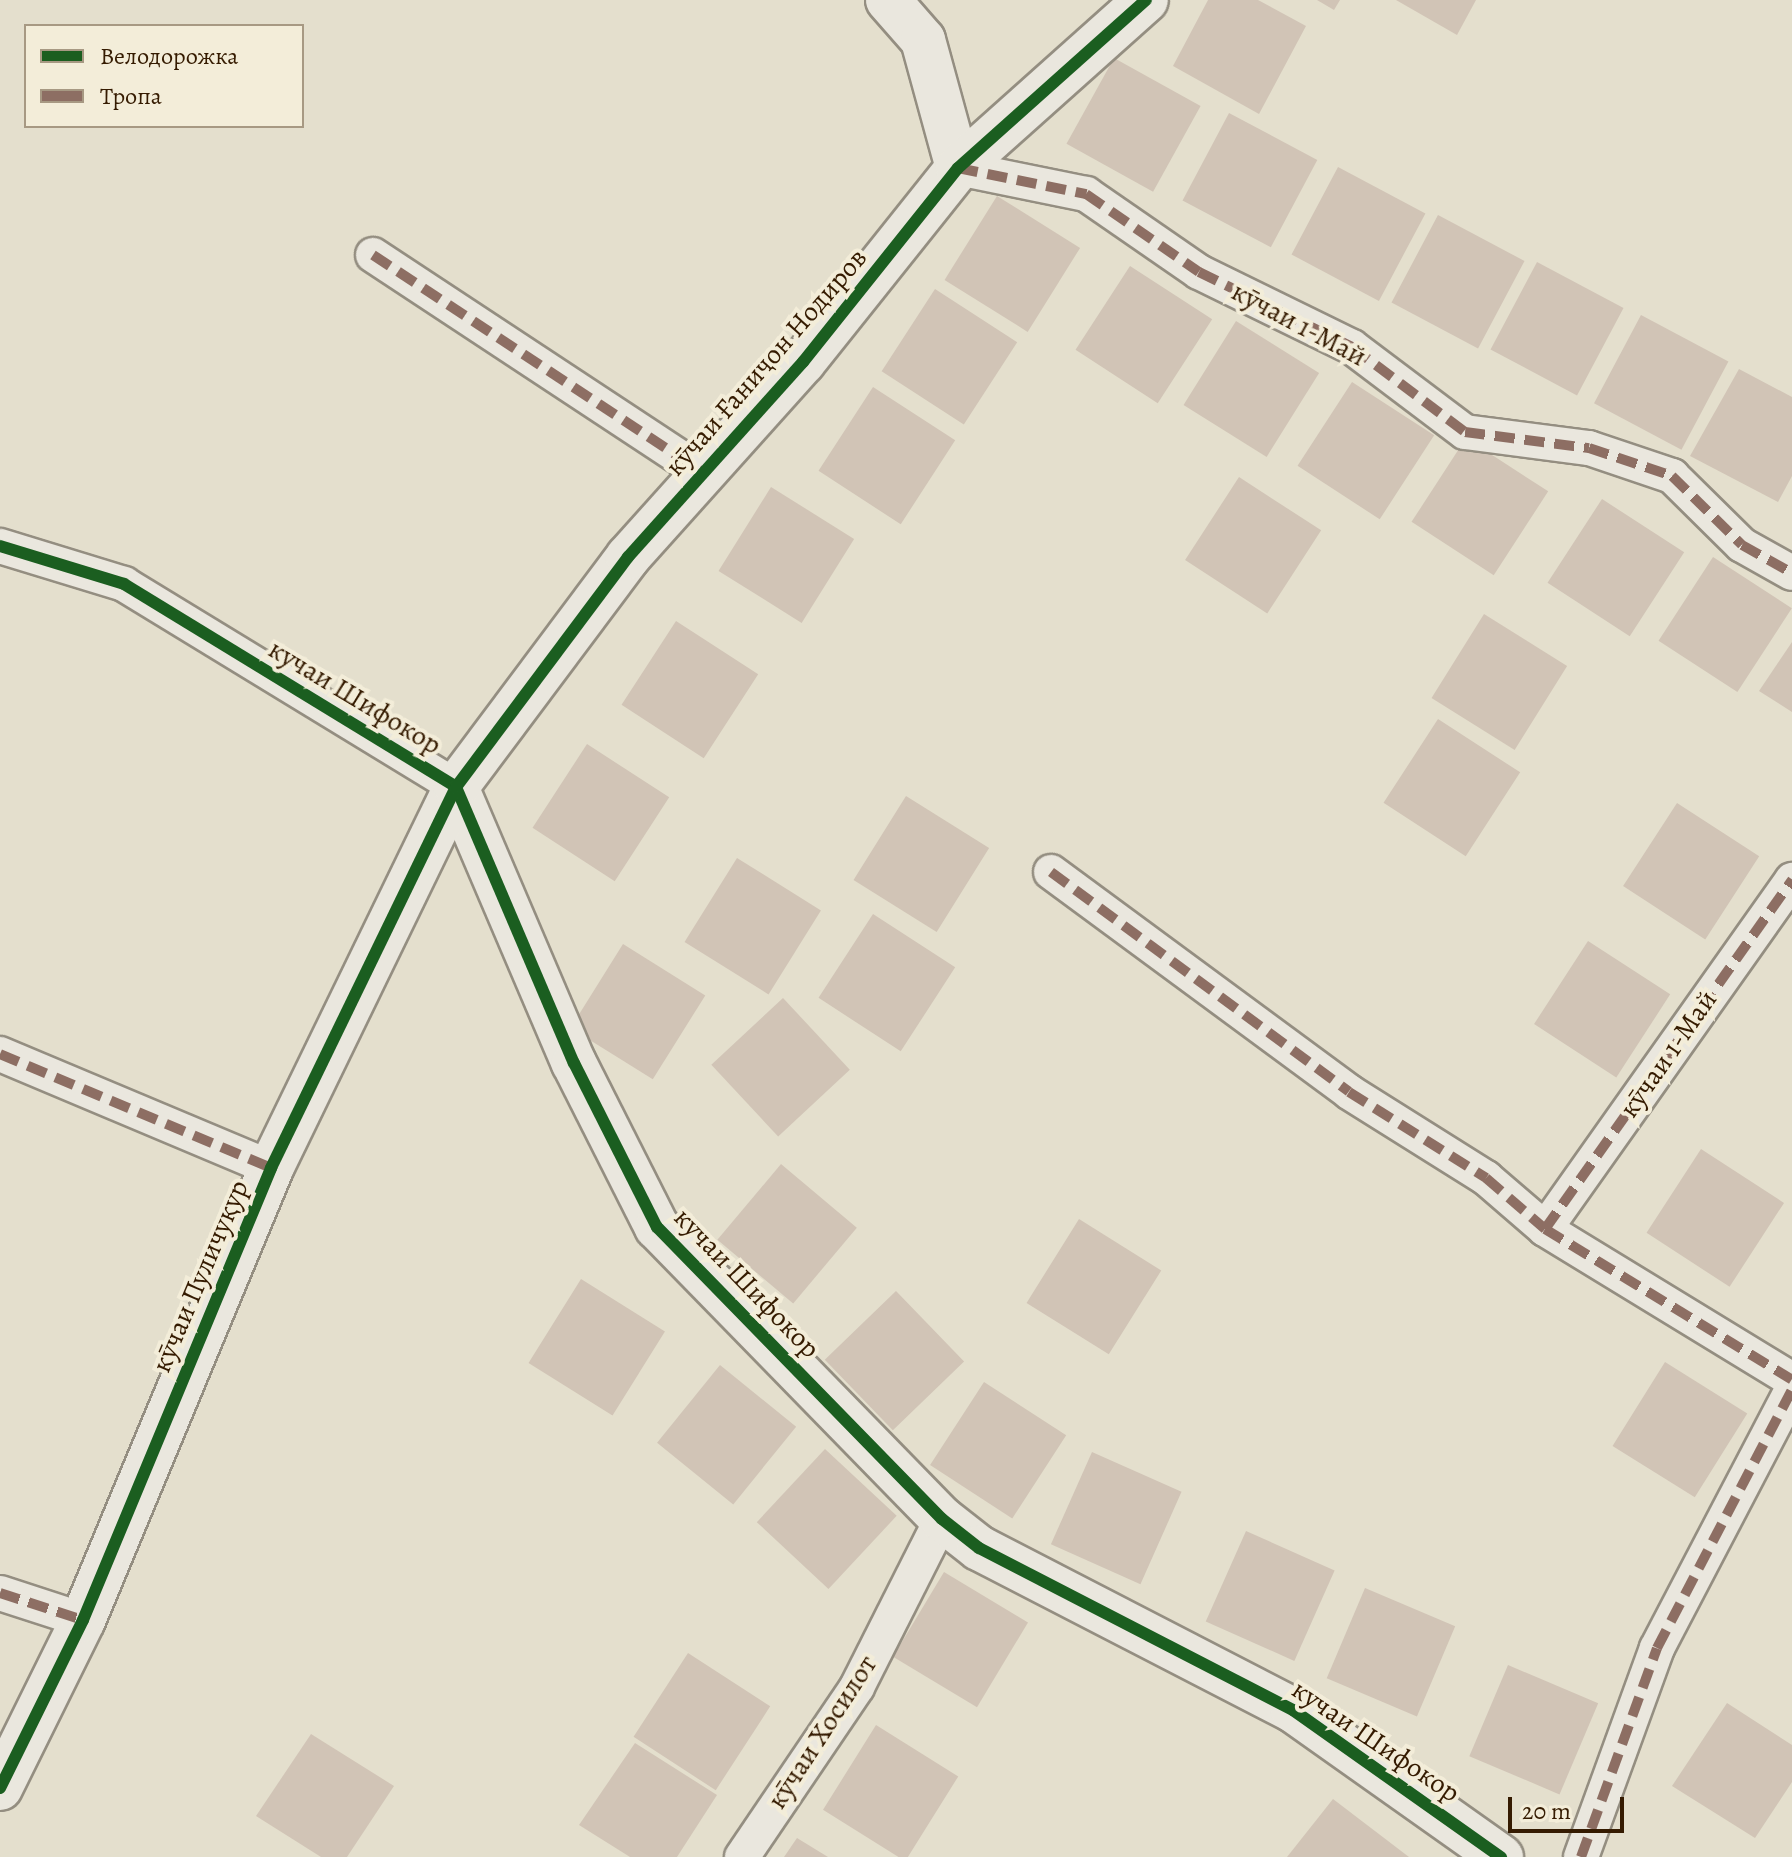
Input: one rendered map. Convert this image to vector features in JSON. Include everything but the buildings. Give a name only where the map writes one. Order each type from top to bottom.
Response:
[{"type":"street","points":[[888,0],[923,40],[958,168]]},
{"type":"street","name":"кӯчаи Ғаниҷон Нодиров","points":[[456,787],[628,557],[703,473],[958,168],[1146,0]]},
{"type":"street","name":"кӯчаи 1-Май","points":[[958,168],[1086,194],[1199,272],[1352,347],[1465,432],[1589,448],[1672,476],[1742,545],[1792,573]]},
{"type":"street","points":[[373,255],[703,473]]},
{"type":"street","name":"кучаи Шифокор","points":[[0,546],[124,584],[456,787],[574,1063],[657,1227],[942,1519],[979,1548],[1293,1710],[1501,1857]]},
{"type":"street","name":"кӯчаи Пуличуқур","points":[[0,1788],[83,1620],[271,1168],[456,787]]},
{"type":"street","points":[[1051,872],[1349,1092],[1486,1178],[1545,1229],[1792,1380]]},
{"type":"street","name":"кӯчаи 1-Май","points":[[1545,1229],[1792,880]]},
{"type":"street","points":[[0,1054],[271,1168]]},
{"type":"street","points":[[1581,1857],[1657,1648],[1792,1390]]},
{"type":"street","name":"кӯчаи Хосилот","points":[[742,1857],[857,1687],[942,1519]]},
{"type":"street","points":[[0,1593],[83,1620]]},
{"type":"marked path","points":[[958,168],[1086,194],[1199,272],[1352,347],[1465,432],[1589,448],[1672,476],[1742,545],[1792,573]]},
{"type":"marked path","points":[[373,255],[703,473]]},
{"type":"marked path","points":[[1051,872],[1349,1092],[1486,1178],[1545,1229],[1792,1380]]},
{"type":"marked path","points":[[1545,1229],[1792,880]]},
{"type":"marked path","points":[[0,1054],[271,1168]]},
{"type":"marked path","points":[[1581,1857],[1657,1648],[1792,1390]]},
{"type":"marked path","points":[[0,1593],[83,1620]]},
{"type":"cycle path","points":[[0,1788],[83,1620],[271,1168],[456,787],[628,557],[803,362],[958,168],[1146,0]]},
{"type":"cycle path","points":[[0,546],[124,584],[456,787],[574,1063],[657,1227],[942,1519],[979,1548],[1293,1710],[1501,1857]]}]
